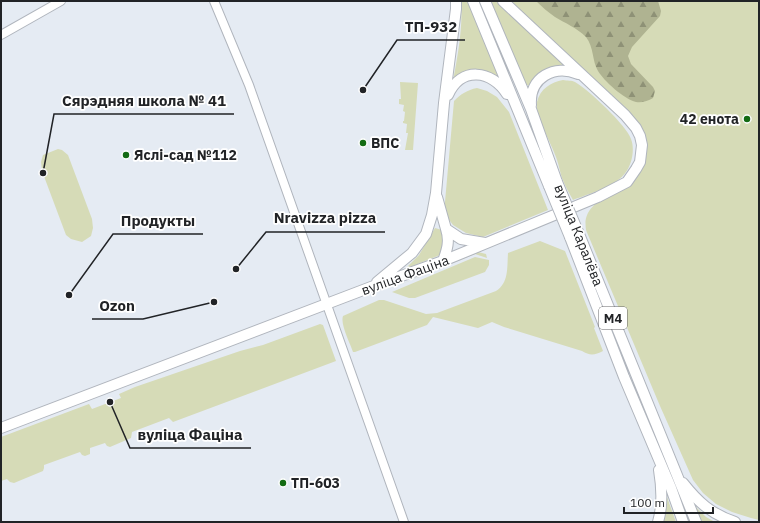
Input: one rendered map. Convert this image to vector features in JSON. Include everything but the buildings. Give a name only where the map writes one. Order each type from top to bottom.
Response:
[{"type":"main road","points":[[371,287],[412,253],[426,234],[432,215],[436,193],[444,103],[456,1]]},
{"type":"main road","name":"вуліца Каралёва","points":[[474,1],[520,115],[553,184],[674,468]]},
{"type":"main road","name":"вуліца Каралёва","points":[[484,1],[531,108],[553,184]]},
{"type":"main road","points":[[502,1],[584,76]]},
{"type":"main road","points":[[531,108],[530,96],[533,88],[540,78],[551,72],[562,70],[571,71],[584,76]]},
{"type":"main road","points":[[444,103],[452,86],[459,79],[477,74],[493,79],[502,85],[520,115]]},
{"type":"main road","name":"вуліца Фаціна","points":[[1,428],[443,261],[598,198],[627,182],[640,162],[642,145],[640,136],[636,128],[625,115],[584,76]]},
{"type":"main road","points":[[436,193],[448,235],[447,249],[443,261]]},
{"type":"main road","points":[[446,229],[461,239],[485,243]]},
{"type":"main road","name":"вуліца Каралёва","points":[[575,235],[624,377],[657,455]]},
{"type":"main road","points":[[657,455],[661,486],[661,506],[658,522]]},
{"type":"main road","name":"М4","points":[[657,455],[683,522]]},
{"type":"main road","points":[[674,468],[684,484],[704,506],[735,522]]},
{"type":"main road","name":"М4","points":[[674,468],[696,522]]},
{"type":"street","points":[[1,35],[61,1]]},
{"type":"street","points":[[214,1],[249,85],[404,522]]},
{"type":"green space","points":[[461,1],[468,1],[501,78],[485,72],[453,81],[461,31]]},
{"type":"green space","points":[[489,1],[498,1],[567,67],[530,86],[524,84]]},
{"type":"green space","points":[[510,1],[759,1],[759,520],[732,512],[716,504],[703,493],[693,480],[660,406],[586,230],[587,216],[594,205],[630,183],[640,172],[646,158],[645,137]]},
{"type":"green space","points":[[536,1],[658,1],[661,11],[660,16],[632,47],[628,56],[631,64],[653,87],[655,91],[653,98],[645,102],[636,102],[615,89],[598,71],[589,41],[586,37],[575,28],[555,17]]},
{"type":"green space","points":[[563,80],[575,82],[589,92],[606,108],[628,133],[633,147],[630,165],[622,177],[602,189],[573,200],[562,178],[558,162],[538,115],[537,108],[538,97],[543,90],[554,82]]},
{"type":"green space","points":[[400,82],[418,83],[413,150],[405,150],[408,133],[406,133],[407,124],[403,123],[405,112],[403,111],[404,105],[399,104],[399,99],[401,99]]},
{"type":"green space","points":[[477,88],[487,91],[497,97],[509,112],[548,210],[483,237],[466,233],[453,225],[444,213],[454,101],[464,93]]},
{"type":"green space","points":[[58,149],[62,150],[68,155],[92,219],[93,228],[91,236],[82,242],[71,239],[66,235],[42,171],[41,162],[43,155]]},
{"type":"green space","points":[[435,228],[442,230],[445,238],[440,255],[405,269],[419,255]]},
{"type":"green space","points":[[540,241],[565,251],[603,351],[595,354],[588,354],[492,322],[478,328],[433,317],[427,325],[353,352],[344,329],[342,319],[343,316],[379,300],[384,300],[426,314],[437,313],[496,291],[503,284],[505,279],[508,253]]},
{"type":"green space","points":[[478,252],[486,254],[487,258],[475,254],[392,288]]},
{"type":"green space","points":[[475,257],[489,260],[489,265],[485,272],[415,298],[409,298],[392,292]]},
{"type":"green space","points":[[320,324],[323,325],[336,361],[173,422],[169,418],[132,432],[131,438],[110,447],[105,443],[90,448],[90,454],[85,456],[80,452],[44,465],[43,471],[14,483],[7,479],[1,481],[1,437],[89,404],[92,409],[121,398],[119,394],[135,387],[240,351],[263,345]]},
{"type":"green space","points":[[667,497],[676,522],[661,522]]},
{"type":"green space","points":[[694,505],[706,517],[715,522],[701,522]]},
{"type":"place","name":"ТП-932","points":[[363,90]]},
{"type":"place","name":"42 енота","points":[[747,119]]},
{"type":"place","name":"ВПС","points":[[363,143]]},
{"type":"place","name":"Яслі-сад №112","points":[[126,155]]},
{"type":"place","name":"Сярэдняя школа № 41","points":[[43,173]]},
{"type":"place","name":"Nravizza pizza","points":[[236,269]]},
{"type":"place","name":"Продукты","points":[[69,295]]},
{"type":"place","name":"Ozon","points":[[214,302]]},
{"type":"place","name":"вуліца Фаціна","points":[[110,402]]},
{"type":"place","name":"ТП-603","points":[[283,483]]}]
